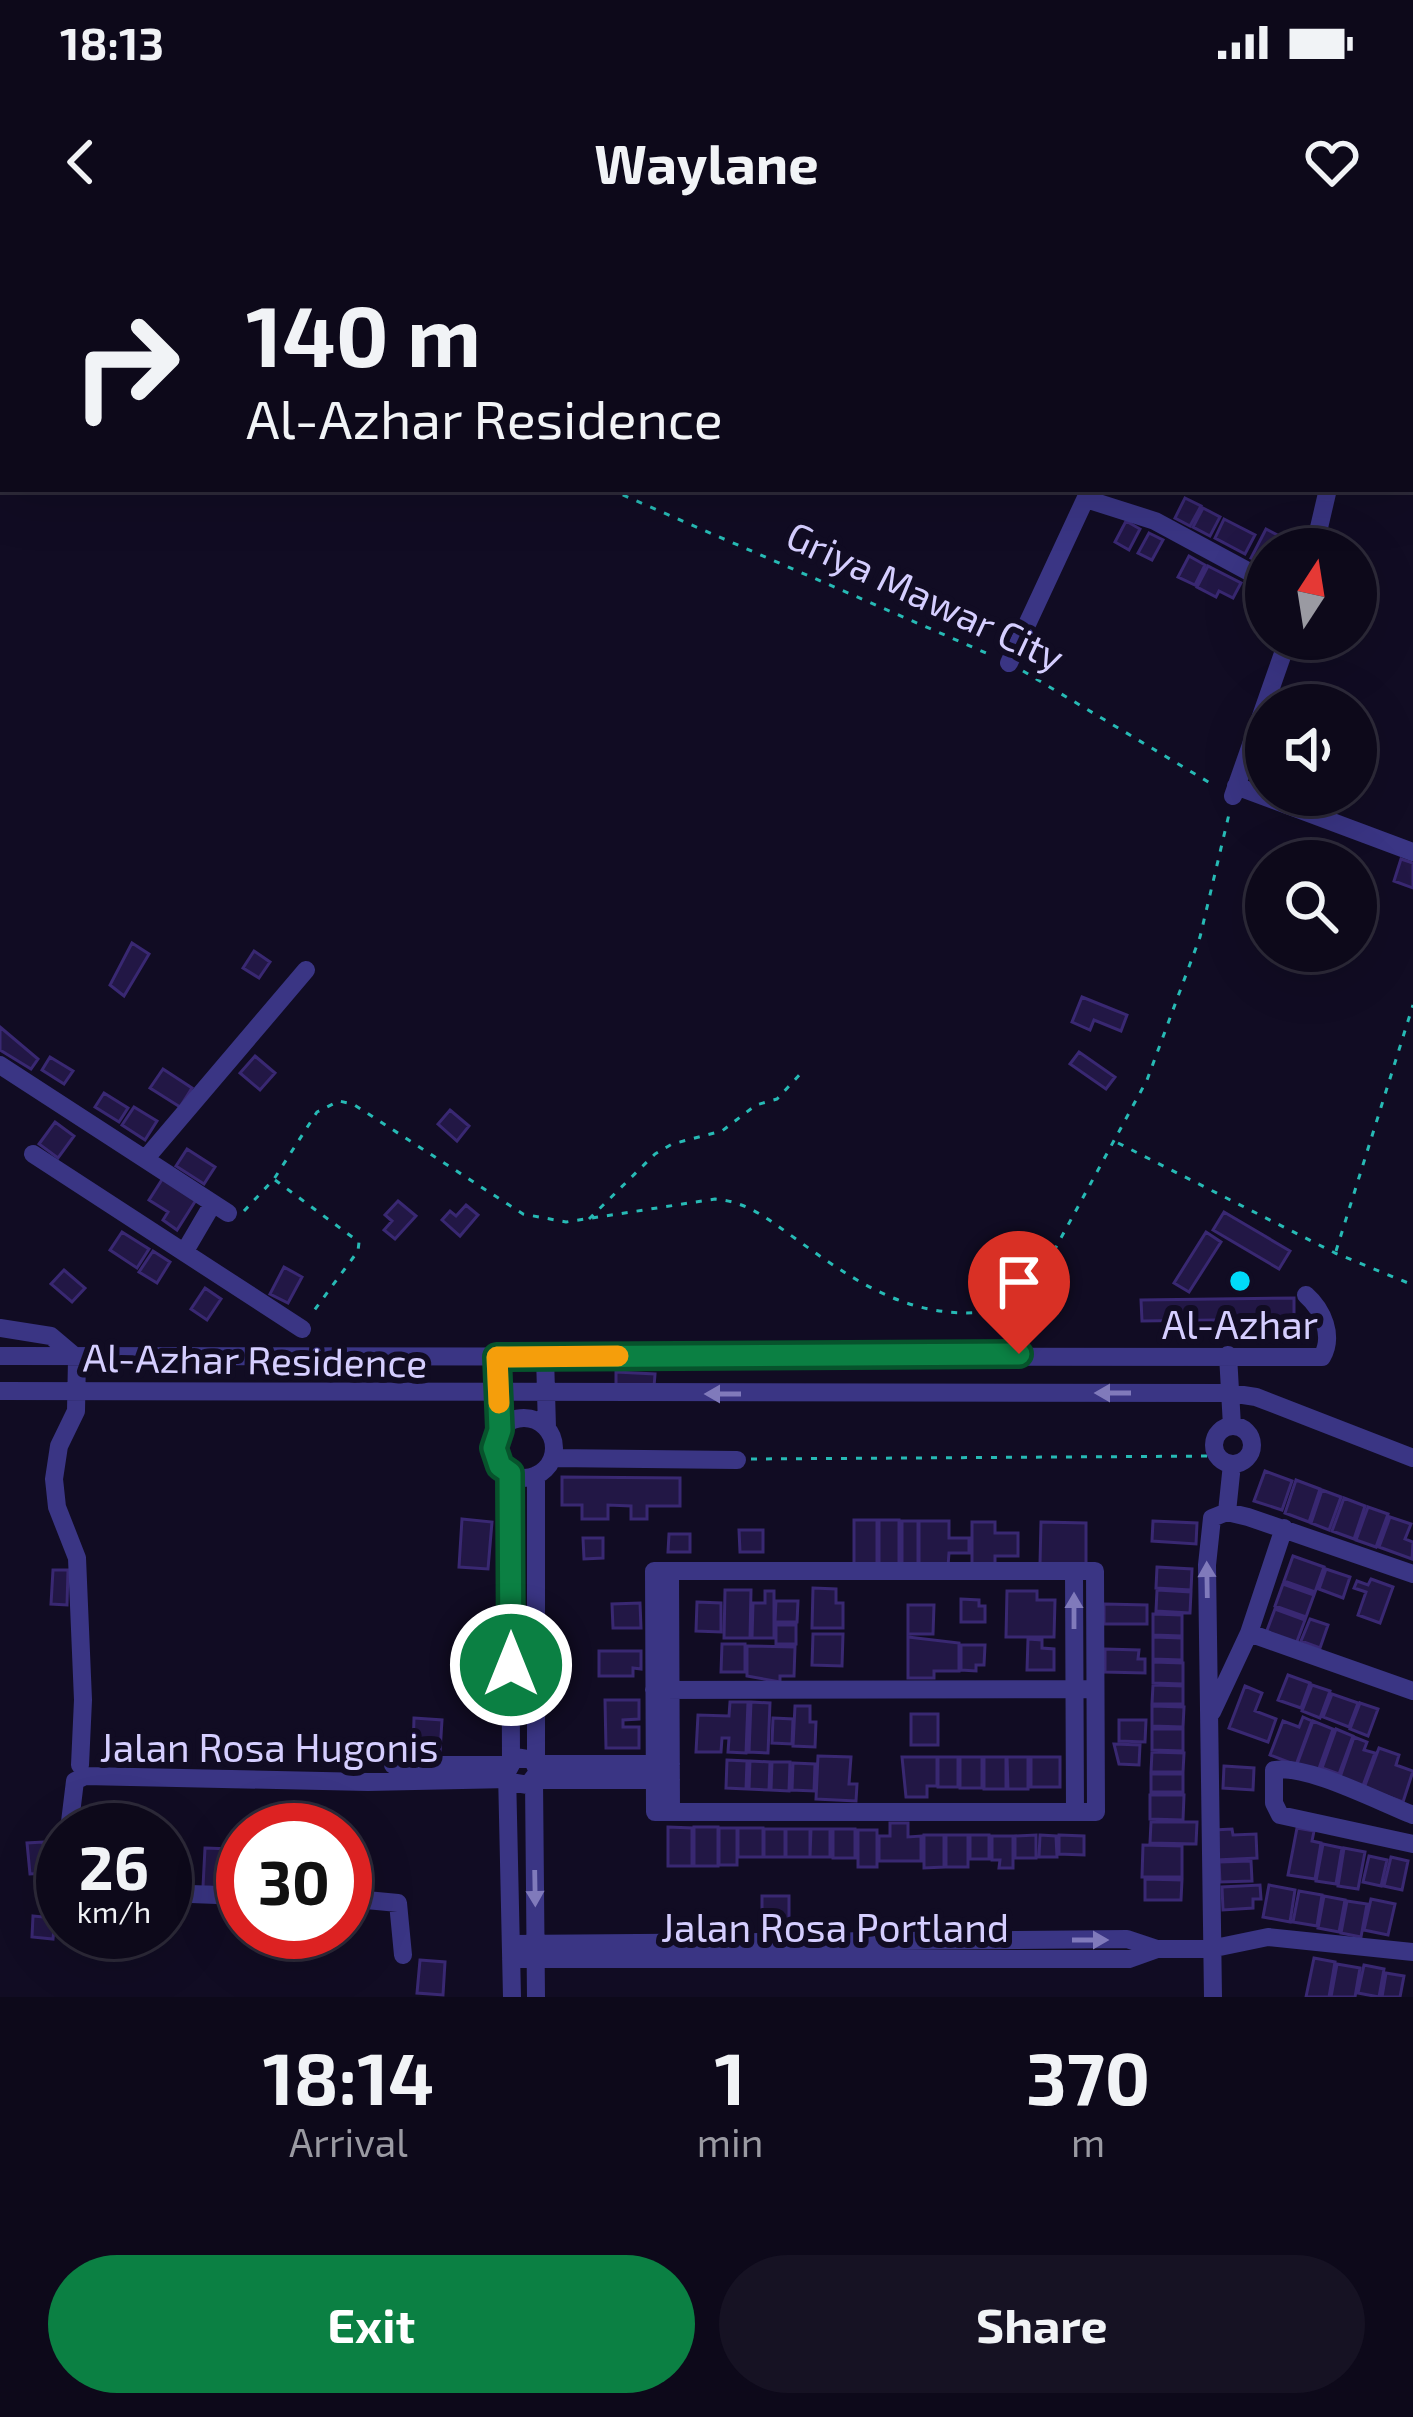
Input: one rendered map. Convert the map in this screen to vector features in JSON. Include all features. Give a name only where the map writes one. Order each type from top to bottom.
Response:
[{"type":"street","points":[[1319,528],[1327,492]]},
{"type":"street","points":[[1009,663],[1088,494],[1154,521],[1245,570]]},
{"type":"street","points":[[1281,660],[1234,791],[1413,852]]},
{"type":"street","points":[[147,1156],[255,1036],[305,970]]},
{"type":"street","points":[[0,1065],[147,1156],[220,1209],[185,1251]]},
{"type":"street","points":[[33,1154],[302,1328]]},
{"type":"street","name":"Al-Azhar Residence","points":[[0,1356],[1322,1357],[1327,1334],[1319,1308],[1306,1294]]},
{"type":"street","points":[[0,1328],[37,1330],[75,1354],[75,1416],[58,1446],[54,1479],[57,1507],[77,1558],[83,1700],[80,1765]]},
{"type":"street","points":[[106,1355],[106,1389]]},
{"type":"street","points":[[1228,1355],[1232,1426]]},
{"type":"street","points":[[497,1357],[500,1430],[496,1458],[510,1473],[523,1478],[536,1475],[553,1458],[554,1442],[547,1428],[545,1357]]},
{"type":"street","name":"Al-Azhar Residence","points":[[0,1390],[499,1395],[1230,1393],[1256,1397],[1413,1458]]},
{"type":"street","points":[[500,1430],[523,1418],[547,1428]]},
{"type":"street","points":[[1227,1512],[1225,1460],[1215,1439],[1232,1426]]},
{"type":"street","points":[[1225,1460],[1244,1461],[1252,1445],[1248,1433],[1232,1426]]},
{"type":"street","points":[[553,1458],[737,1460]]},
{"type":"street","points":[[510,1473],[512,1997]]},
{"type":"street","points":[[536,1475],[536,1997]]},
{"type":"street","points":[[1213,1997],[1208,1721],[1208,1529],[1212,1518],[1227,1512],[1413,1574]]},
{"type":"street","points":[[510,1523],[536,1523]]},
{"type":"street","points":[[1208,1721],[1249,1633],[1284,1528]]},
{"type":"street","points":[[654,1571],[1074,1571],[1095,1571],[1096,1812],[655,1812],[663,1772],[663,1690],[654,1571]]},
{"type":"street","points":[[1074,1571],[1075,1812]]},
{"type":"street","points":[[1249,1633],[1413,1691]]},
{"type":"street","points":[[663,1690],[1095,1689]]},
{"type":"street","points":[[510,1771],[525,1755],[535,1772]]},
{"type":"street","name":"Jalan Rosa Hugonis","points":[[393,1765],[510,1771]]},
{"type":"street","points":[[1413,1815],[1287,1768],[1274,1770],[1274,1803],[1280,1815],[1413,1844]]},
{"type":"street","points":[[510,1771],[528,1785],[535,1772]]},
{"type":"street","name":"Jalan Rosa Hugonis","points":[[73,1803],[75,1781],[85,1776],[368,1782],[510,1771]]},
{"type":"street","points":[[535,1772],[663,1772]]},
{"type":"street","points":[[372,1901],[398,1903],[404,1954]]},
{"type":"street","name":"Jalan Rosa Portland","points":[[511,1952],[1129,1959],[1157,1949],[1302,1937],[1413,1952]]},
{"type":"path","name":"Griya Mawar City","points":[[616,492],[1009,663],[1234,791]]},
{"type":"path","points":[[220,1209],[244,1210],[274,1179],[317,1112],[339,1101],[353,1104],[511,1210],[550,1220],[588,1220],[715,1199],[739,1202],[832,1264],[910,1307],[930,1312],[985,1312],[1032,1299],[1161,1046],[1200,937],[1234,791]]},
{"type":"path","points":[[1335,1253],[1413,1005]]},
{"type":"path","points":[[588,1220],[655,1154],[722,1131],[757,1105],[777,1099],[804,1070]]},
{"type":"path","points":[[1116,1142],[1335,1253],[1413,1285]]},
{"type":"path","points":[[274,1179],[358,1242],[358,1251],[302,1328]]},
{"type":"path","points":[[737,1460],[1225,1460]]},
{"type":"building","points":[[1185,498],[1201,506],[1190,526],[1175,518]]},
{"type":"building","points":[[1203,508],[1220,517],[1210,536],[1193,527]]},
{"type":"building","points":[[1224,519],[1245,530],[1245,554],[1215,538]]},
{"type":"building","points":[[1126,521],[1140,529],[1129,550],[1115,542]]},
{"type":"building","points":[[1149,533],[1163,540],[1152,560],[1138,553]]},
{"type":"building","points":[[1189,556],[1205,565],[1195,585],[1178,577]]},
{"type":"building","points":[[1208,566],[1241,583],[1233,598],[1219,591],[1216,597],[1197,587]]},
{"type":"building","points":[[1401,859],[1413,863],[1413,888],[1394,881]]},
{"type":"building","points":[[132,943],[149,954],[124,996],[110,985]]},
{"type":"building","points":[[254,951],[270,962],[259,978],[243,968]]},
{"type":"building","points":[[1082,997],[1127,1015],[1121,1031],[1094,1020],[1090,1030],[1072,1022]]},
{"type":"building","points":[[0,1027],[38,1059],[31,1069],[0,1050]]},
{"type":"building","points":[[1079,1052],[1115,1077],[1106,1089],[1070,1064]]},
{"type":"building","points":[[255,1056],[275,1073],[260,1090],[240,1073]]},
{"type":"building","points":[[50,1057],[73,1071],[64,1084],[42,1070]]},
{"type":"building","points":[[163,1069],[192,1088],[180,1107],[150,1088]]},
{"type":"building","points":[[104,1093],[128,1108],[119,1122],[95,1107]]},
{"type":"building","points":[[134,1107],[157,1121],[145,1140],[122,1125]]},
{"type":"building","points":[[450,1110],[469,1126],[457,1141],[438,1124]]},
{"type":"building","points":[[55,1122],[74,1136],[58,1158],[39,1144]]},
{"type":"building","points":[[187,1149],[215,1167],[204,1184],[176,1166]]},
{"type":"building","points":[[163,1178],[196,1200],[177,1230],[163,1220],[168,1212],[149,1200]]},
{"type":"building","points":[[398,1201],[416,1216],[395,1239],[384,1230],[392,1221],[385,1215]]},
{"type":"building","points":[[466,1205],[478,1215],[460,1236],[442,1220],[450,1211],[456,1216]]},
{"type":"building","points":[[1224,1212],[1290,1251],[1279,1269],[1213,1230]]},
{"type":"building","points":[[122,1232],[149,1249],[137,1268],[110,1250]]},
{"type":"building","points":[[1206,1232],[1221,1242],[1189,1292],[1174,1283]]},
{"type":"building","points":[[153,1251],[170,1262],[157,1283],[139,1272]]},
{"type":"building","points":[[284,1267],[302,1277],[288,1303],[270,1294]]},
{"type":"building","points":[[64,1270],[85,1288],[72,1302],[51,1284]]},
{"type":"building","points":[[205,1288],[221,1299],[207,1320],[191,1309]]},
{"type":"building","points":[[1294,1298],[1294,1319],[1142,1321],[1141,1300]]},
{"type":"building","points":[[616,1372],[655,1374],[654,1387],[616,1385]]},
{"type":"building","points":[[1265,1471],[1292,1481],[1282,1510],[1254,1501]]},
{"type":"building","points":[[562,1477],[680,1478],[680,1506],[647,1506],[647,1519],[631,1519],[631,1506],[608,1505],[608,1519],[582,1519],[582,1505],[562,1505]]},
{"type":"building","points":[[1296,1480],[1320,1489],[1309,1522],[1285,1513]]},
{"type":"building","points":[[1322,1490],[1341,1497],[1329,1530],[1311,1523]]},
{"type":"building","points":[[1344,1498],[1365,1506],[1354,1539],[1332,1531]]},
{"type":"building","points":[[1368,1507],[1388,1514],[1376,1547],[1356,1540]]},
{"type":"building","points":[[1390,1517],[1411,1524],[1405,1539],[1413,1542],[1412,1559],[1379,1547]]},
{"type":"building","points":[[462,1519],[492,1522],[488,1569],[459,1567]]},
{"type":"building","points":[[854,1520],[877,1520],[877,1566],[854,1566]]},
{"type":"building","points":[[879,1520],[899,1520],[899,1567],[879,1567]]},
{"type":"building","points":[[902,1521],[918,1521],[918,1565],[902,1565]]},
{"type":"building","points":[[919,1521],[949,1521],[949,1538],[969,1538],[969,1553],[949,1553],[948,1566],[919,1565]]},
{"type":"building","points":[[1153,1521],[1197,1523],[1196,1544],[1152,1541]]},
{"type":"building","points":[[972,1522],[995,1522],[995,1533],[1018,1533],[1018,1556],[995,1556],[995,1566],[972,1566]]},
{"type":"building","points":[[1041,1522],[1086,1523],[1086,1565],[1040,1564]]},
{"type":"building","points":[[739,1530],[763,1530],[763,1552],[740,1552]]},
{"type":"building","points":[[669,1534],[690,1534],[690,1552],[668,1552]]},
{"type":"building","points":[[583,1538],[603,1538],[603,1558],[584,1559]]},
{"type":"building","points":[[1293,1556],[1324,1567],[1315,1592],[1284,1581]]},
{"type":"building","points":[[1157,1567],[1192,1569],[1191,1590],[1156,1588]]},
{"type":"building","points":[[1326,1569],[1350,1577],[1343,1598],[1319,1589]]},
{"type":"building","points":[[53,1570],[68,1570],[67,1605],[51,1604]]},
{"type":"building","points":[[1371,1579],[1393,1587],[1380,1623],[1358,1615],[1366,1592],[1354,1588],[1357,1581],[1368,1585]]},
{"type":"building","points":[[1283,1584],[1314,1595],[1306,1617],[1275,1606]]},
{"type":"building","points":[[813,1588],[836,1589],[836,1603],[843,1603],[843,1628],[812,1628]]},
{"type":"building","points":[[725,1590],[751,1590],[750,1638],[724,1638]]},
{"type":"building","points":[[1157,1590],[1191,1592],[1190,1613],[1156,1611]]},
{"type":"building","points":[[765,1591],[774,1591],[774,1638],[752,1638],[753,1603],[765,1603]]},
{"type":"building","points":[[1007,1591],[1037,1591],[1037,1600],[1055,1600],[1054,1637],[1006,1637]]},
{"type":"building","points":[[961,1599],[979,1600],[979,1606],[985,1606],[985,1622],[961,1622]]},
{"type":"building","points":[[776,1601],[798,1601],[797,1622],[775,1622]]},
{"type":"building","points":[[697,1602],[721,1603],[721,1632],[696,1631]]},
{"type":"building","points":[[640,1603],[641,1628],[613,1628],[612,1604]]},
{"type":"building","points":[[1104,1604],[1147,1605],[1147,1624],[1104,1624]]},
{"type":"building","points":[[908,1605],[934,1605],[933,1634],[908,1634]]},
{"type":"building","points":[[1275,1609],[1305,1620],[1296,1644],[1266,1633]]},
{"type":"building","points":[[1153,1614],[1182,1615],[1182,1636],[1153,1635]]},
{"type":"building","points":[[1310,1619],[1328,1625],[1320,1648],[1301,1641]]},
{"type":"building","points":[[776,1625],[796,1625],[796,1644],[776,1644]]},
{"type":"building","points":[[813,1634],[843,1634],[842,1666],[812,1665]]},
{"type":"building","points":[[908,1637],[959,1643],[959,1671],[908,1678]]},
{"type":"building","points":[[1153,1637],[1182,1638],[1182,1660],[1153,1659]]},
{"type":"building","points":[[1028,1639],[1042,1640],[1042,1648],[1054,1649],[1054,1670],[1027,1670]]},
{"type":"building","points":[[722,1644],[745,1644],[745,1672],[721,1672]]},
{"type":"building","points":[[961,1645],[985,1645],[984,1665],[976,1665],[976,1671],[961,1670]]},
{"type":"building","points":[[747,1646],[795,1647],[794,1676],[780,1676],[780,1682],[747,1676]]},
{"type":"building","points":[[1105,1649],[1139,1650],[1145,1673],[1105,1672]]},
{"type":"building","points":[[599,1651],[641,1651],[641,1669],[633,1668],[633,1676],[599,1676]]},
{"type":"building","points":[[1153,1662],[1183,1663],[1183,1684],[1153,1683]]},
{"type":"building","points":[[1288,1675],[1310,1683],[1301,1708],[1278,1700]]},
{"type":"building","points":[[1153,1685],[1183,1686],[1183,1704],[1152,1704]]},
{"type":"building","points":[[1312,1685],[1330,1691],[1320,1718],[1302,1711]]},
{"type":"building","points":[[1245,1686],[1262,1693],[1255,1711],[1276,1719],[1268,1742],[1229,1728]]},
{"type":"building","points":[[1332,1694],[1358,1703],[1349,1727],[1323,1717]]},
{"type":"building","points":[[605,1700],[639,1700],[639,1719],[623,1720],[623,1727],[639,1727],[639,1748],[606,1748]]},
{"type":"building","points":[[730,1702],[748,1702],[746,1753],[728,1752],[729,1738],[722,1738],[721,1752],[696,1752],[698,1715],[729,1716]]},
{"type":"building","points":[[751,1702],[770,1703],[768,1753],[749,1752]]},
{"type":"building","points":[[1360,1703],[1378,1709],[1368,1736],[1350,1729]]},
{"type":"building","points":[[795,1706],[810,1706],[810,1722],[816,1722],[815,1747],[793,1746]]},
{"type":"building","points":[[1152,1706],[1184,1707],[1183,1727],[1152,1726]]},
{"type":"building","points":[[911,1714],[938,1714],[938,1745],[911,1745]]},
{"type":"building","points":[[1303,1717],[1312,1721],[1296,1765],[1270,1755],[1283,1721],[1299,1727]]},
{"type":"building","points":[[414,1718],[442,1720],[440,1752],[413,1751]]},
{"type":"building","points":[[773,1718],[793,1719],[792,1744],[772,1743]]},
{"type":"building","points":[[1119,1720],[1146,1720],[1145,1742],[1119,1741]]},
{"type":"building","points":[[1313,1721],[1333,1729],[1317,1774],[1296,1767]]},
{"type":"building","points":[[1152,1729],[1183,1729],[1183,1751],[1152,1750]]},
{"type":"building","points":[[1336,1729],[1353,1736],[1339,1774],[1322,1768]]},
{"type":"building","points":[[1354,1737],[1367,1742],[1364,1750],[1375,1753],[1361,1791],[1338,1783]]},
{"type":"building","points":[[1114,1744],[1140,1745],[1139,1765],[1119,1764]]},
{"type":"building","points":[[1379,1748],[1399,1755],[1396,1765],[1413,1771],[1403,1802],[1364,1788]]},
{"type":"building","points":[[1152,1752],[1184,1753],[1183,1772],[1151,1772]]},
{"type":"building","points":[[818,1756],[851,1757],[849,1784],[857,1784],[856,1801],[816,1799]]},
{"type":"building","points":[[902,1757],[937,1757],[937,1786],[927,1786],[927,1797],[906,1797]]},
{"type":"building","points":[[938,1757],[958,1757],[958,1787],[938,1787]]},
{"type":"building","points":[[960,1757],[982,1757],[982,1788],[960,1788]]},
{"type":"building","points":[[984,1757],[1006,1757],[1006,1789],[984,1789]]},
{"type":"building","points":[[1007,1757],[1028,1757],[1028,1789],[1008,1789]]},
{"type":"building","points":[[1031,1757],[1060,1757],[1060,1787],[1031,1787]]},
{"type":"building","points":[[727,1760],[747,1761],[746,1789],[726,1788]]},
{"type":"building","points":[[750,1761],[770,1762],[769,1790],[749,1789]]},
{"type":"building","points":[[772,1762],[790,1762],[789,1791],[771,1790]]},
{"type":"building","points":[[793,1763],[815,1764],[814,1791],[792,1790]]},
{"type":"building","points":[[1224,1766],[1254,1768],[1253,1790],[1223,1788]]},
{"type":"building","points":[[1151,1774],[1183,1774],[1183,1792],[1151,1792]]},
{"type":"building","points":[[1150,1795],[1184,1795],[1183,1820],[1150,1819]]},
{"type":"building","points":[[1151,1822],[1197,1822],[1196,1844],[1150,1843]]},
{"type":"building","points":[[890,1823],[908,1823],[908,1837],[921,1836],[921,1861],[879,1861],[879,1836],[890,1836]]},
{"type":"building","points":[[668,1827],[692,1828],[692,1866],[668,1866]]},
{"type":"building","points":[[694,1827],[718,1827],[718,1866],[694,1866]]},
{"type":"building","points":[[719,1828],[737,1828],[737,1865],[719,1865]]},
{"type":"building","points":[[738,1828],[763,1828],[763,1857],[738,1857]]},
{"type":"building","points":[[1297,1828],[1314,1831],[1312,1841],[1321,1843],[1315,1879],[1288,1875]]},
{"type":"building","points":[[764,1829],[785,1829],[785,1857],[764,1857]]},
{"type":"building","points":[[786,1829],[810,1829],[810,1857],[786,1857]]},
{"type":"building","points":[[811,1829],[830,1829],[830,1857],[810,1857]]},
{"type":"building","points":[[833,1829],[855,1829],[855,1858],[833,1858]]},
{"type":"building","points":[[1232,1829],[1233,1835],[1256,1834],[1257,1858],[1216,1860],[1214,1830]]},
{"type":"building","points":[[858,1830],[877,1830],[877,1867],[858,1867]]},
{"type":"building","points":[[924,1835],[944,1835],[944,1867],[924,1868]]},
{"type":"building","points":[[946,1835],[968,1835],[968,1867],[946,1867]]},
{"type":"building","points":[[970,1835],[989,1835],[989,1859],[970,1859]]},
{"type":"building","points":[[1036,1835],[1036,1858],[1015,1858],[1015,1836]]},
{"type":"building","points":[[1040,1835],[1056,1836],[1057,1857],[1039,1857]]},
{"type":"building","points":[[1059,1835],[1084,1836],[1084,1855],[1059,1854]]},
{"type":"building","points":[[992,1836],[1013,1836],[1013,1868],[999,1868],[1000,1860],[992,1860]]},
{"type":"building","points":[[36,1842],[36,1874],[30,1874],[27,1843]]},
{"type":"building","points":[[1323,1844],[1342,1848],[1336,1884],[1316,1881]]},
{"type":"building","points":[[1143,1845],[1182,1846],[1182,1877],[1142,1877]]},
{"type":"building","points":[[205,1848],[216,1848],[216,1888],[203,1887]]},
{"type":"building","points":[[1344,1848],[1365,1852],[1358,1889],[1338,1886]]},
{"type":"building","points":[[1369,1856],[1387,1860],[1381,1886],[1363,1882]]},
{"type":"building","points":[[1391,1857],[1408,1861],[1402,1890],[1384,1886]]},
{"type":"building","points":[[1251,1861],[1252,1881],[1220,1882],[1219,1862]]},
{"type":"building","points":[[1145,1879],[1182,1880],[1181,1900],[1145,1900]]},
{"type":"building","points":[[1260,1885],[1261,1899],[1253,1899],[1253,1908],[1223,1910],[1222,1887]]},
{"type":"building","points":[[1269,1885],[1295,1890],[1290,1922],[1263,1917]]},
{"type":"building","points":[[1299,1891],[1322,1895],[1317,1926],[1293,1922]]},
{"type":"building","points":[[762,1896],[789,1896],[789,1919],[773,1919],[773,1912],[762,1912]]},
{"type":"building","points":[[1324,1896],[1345,1900],[1339,1932],[1318,1928]]},
{"type":"building","points":[[1371,1899],[1395,1904],[1388,1935],[1364,1930]]},
{"type":"building","points":[[1347,1901],[1367,1904],[1361,1937],[1341,1933]]},
{"type":"building","points":[[1314,1958],[1335,1962],[1329,1997],[1306,1997]]},
{"type":"building","points":[[420,1960],[445,1962],[443,1995],[417,1993]]},
{"type":"building","points":[[1337,1964],[1360,1968],[1355,1997],[1331,1997]]},
{"type":"building","points":[[1364,1965],[1384,1969],[1379,1997],[1358,1993]]},
{"type":"building","points":[[1386,1973],[1404,1976],[1400,1997],[1382,1997]]},
{"type":"slow traffic","points":[[499,1403],[497,1357],[618,1356]]},
{"type":"place","name":"Al-Azhar","points":[[1240,1281]]},
{"type":"route","points":[[511,1665],[510,1473],[500,1466],[494,1448],[500,1430],[497,1357],[1019,1354]]}]
